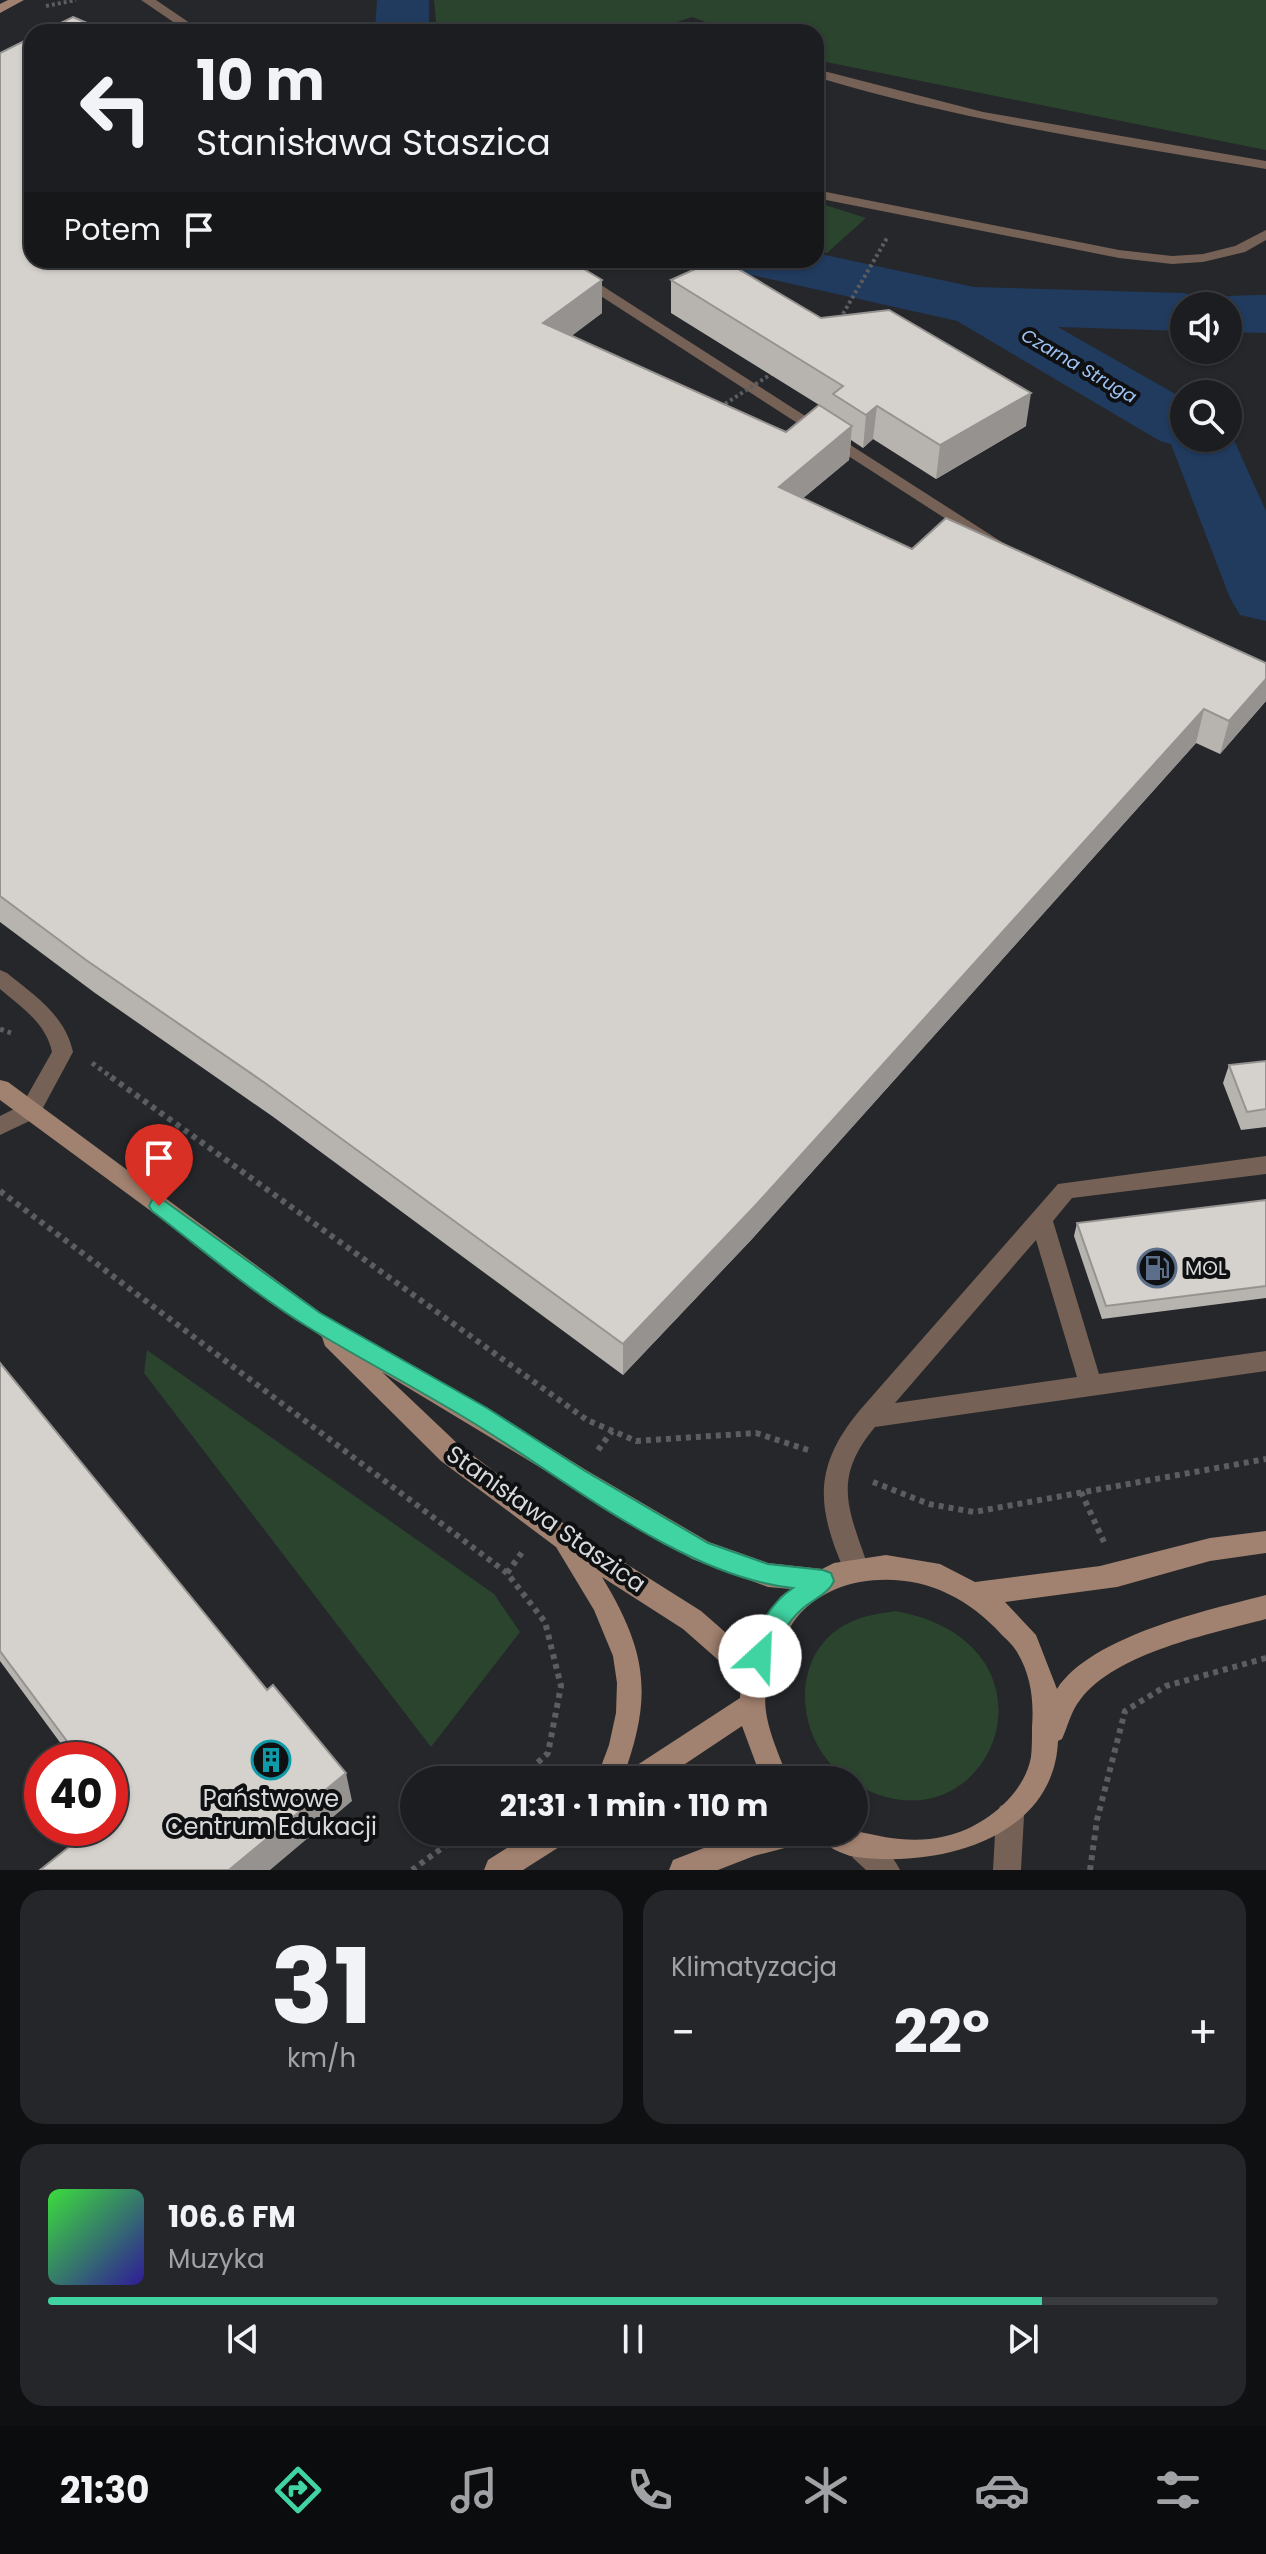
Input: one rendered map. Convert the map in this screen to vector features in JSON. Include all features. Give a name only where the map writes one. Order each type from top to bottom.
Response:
[{"type":"street","points":[[0,9],[18,0]]},
{"type":"street","points":[[147,0],[184,24]]},
{"type":"street","points":[[824,76],[887,96],[969,114],[1266,165]]},
{"type":"street","points":[[824,196],[1088,248],[1172,260],[1203,258],[1240,249],[1264,236]]},
{"type":"street","points":[[565,268],[1016,556]]},
{"type":"street","points":[[0,978],[42,1013],[59,1034],[63,1052],[30,1111],[0,1126]]},
{"type":"street","name":"Stanisława Staszica","points":[[0,1088],[313,1320],[479,1415],[577,1478],[701,1551],[768,1575],[823,1581]]},
{"type":"street","points":[[856,1569],[836,1507],[834,1482],[837,1460],[848,1438],[1066,1190],[1266,1165]]},
{"type":"street","points":[[1041,1219],[1091,1385]]},
{"type":"street","name":"Stanisława Staszica","points":[[313,1320],[450,1453],[562,1537],[692,1620],[754,1674]]},
{"type":"street","points":[[868,1417],[1266,1361]]},
{"type":"street","points":[[562,1537],[594,1584],[617,1627],[628,1659],[631,1694],[627,1727],[615,1766]]},
{"type":"street","points":[[977,1593],[1118,1575],[1200,1553],[1266,1542]]},
{"type":"street","points":[[768,1766],[752,1705],[754,1674],[766,1638],[778,1618],[793,1601],[823,1581],[856,1569],[897,1565],[919,1568],[959,1582],[977,1593],[1014,1625],[1038,1667],[1049,1713],[1044,1761]]},
{"type":"street","points":[[859,1846],[910,1855],[936,1853],[984,1837],[1010,1816],[1035,1783],[1060,1709],[1077,1684],[1101,1667],[1149,1643],[1266,1607]]},
{"type":"street","points":[[658,1766],[752,1705]]},
{"type":"street","points":[[1007,1870],[1010,1816]]},
{"type":"street","points":[[498,1870],[535,1846]]},
{"type":"street","points":[[683,1870],[744,1846]]},
{"type":"street","points":[[863,1848],[886,1870]]},
{"type":"path","points":[[828,324],[841,318],[882,246]]},
{"type":"path","points":[[719,408],[780,368]]},
{"type":"path","points":[[0,1029],[96,1065],[587,1420],[636,1441],[756,1433],[837,1460],[881,1487],[929,1504],[974,1512],[1266,1459]]},
{"type":"path","points":[[0,1191],[507,1573],[545,1622],[561,1686],[548,1753],[534,1766]]},
{"type":"path","points":[[1081,1492],[1106,1548]]},
{"type":"path","points":[[1090,1870],[1097,1820],[1125,1711],[1166,1686],[1266,1658]]},
{"type":"path","points":[[412,1870],[445,1846]]},
{"type":"green space","points":[[434,0],[1266,0],[1266,150],[824,62],[824,24],[711,24],[692,17],[671,24],[436,24]]},
{"type":"green space","points":[[824,205],[866,218],[824,252]]},
{"type":"green space","points":[[147,1350],[494,1594],[520,1632],[431,1747],[144,1373]]},
{"type":"green space","points":[[896,1611],[952,1632],[985,1664],[998,1702],[994,1740],[974,1773],[942,1795],[901,1800],[868,1788],[868,1766],[833,1766],[811,1731],[805,1694],[813,1659],[823,1643],[837,1630],[872,1615]]},
{"type":"building","points":[[73,17],[89,24],[59,24]]},
{"type":"building","points":[[24,41],[24,268],[582,268],[602,280],[543,323],[786,432],[819,405],[852,426],[779,487],[912,549],[946,518],[1266,663],[1266,679],[1229,721],[1204,709],[754,1207],[623,1344],[265,1083],[86,960],[0,896],[0,53]]},
{"type":"building","points":[[697,268],[737,268],[821,318],[889,310],[1031,393],[940,445],[877,406],[866,415],[833,394],[843,386],[671,280]]},
{"type":"building","points":[[1266,1061],[1266,1109],[1247,1112],[1229,1065]]},
{"type":"building","name":"MOL","points":[[1266,1200],[1266,1286],[1106,1306],[1077,1223]]},
{"type":"building","points":[[0,1363],[267,1690],[273,1685],[346,1773],[229,1870],[40,1870],[70,1846],[128,1846],[128,1742],[68,1742],[0,1651]]},
{"type":"waterway","name":"Czarna Struga","points":[[402,24],[403,0]]},
{"type":"waterway","name":"Czarna Struga","points":[[801,268],[974,306],[1170,312]]},
{"type":"waterway","name":"Czarna Struga","points":[[980,309],[1170,419]]},
{"type":"waterway","name":"Czarna Struga","points":[[1242,313],[1266,314]]},
{"type":"waterway","name":"Czarna Struga","points":[[1208,452],[1266,598]]},
{"type":"place","name":"MOL","points":[[1157,1268]]},
{"type":"place","name":"Państwowe Centrum Edukacji","points":[[271,1760]]},
{"type":"route","points":[[159,1206],[313,1320],[479,1415],[577,1478],[701,1551],[768,1575],[823,1581],[793,1601],[778,1618],[760,1656]]}]
